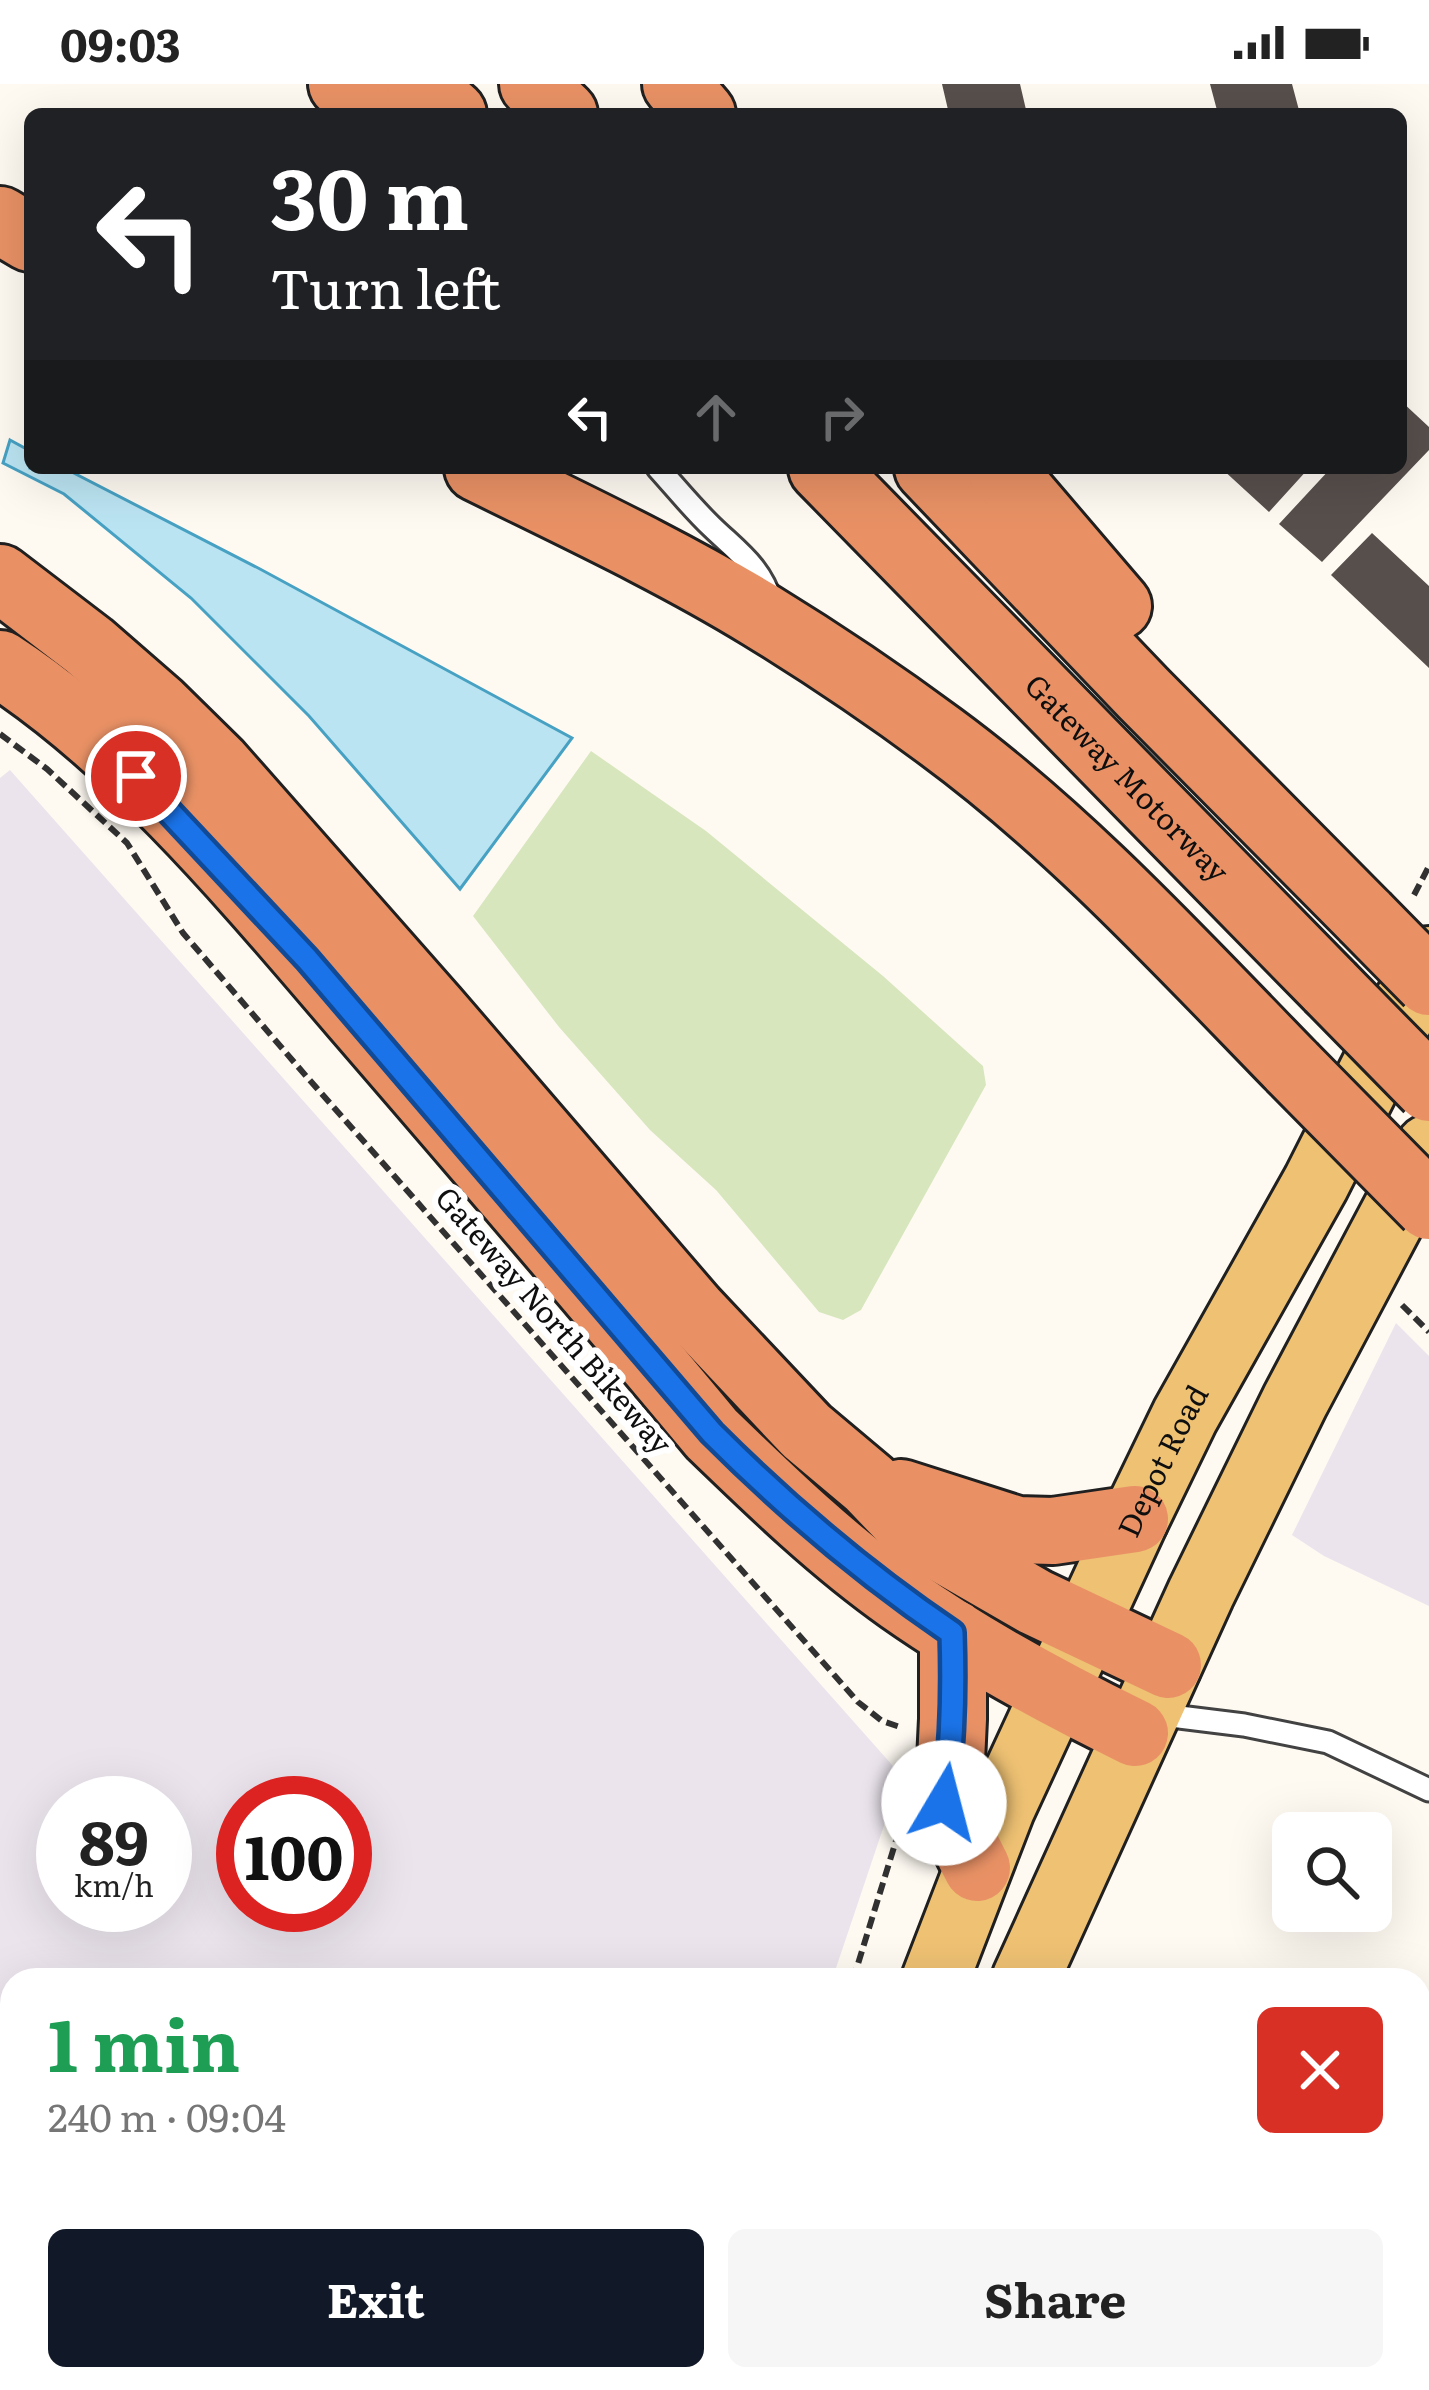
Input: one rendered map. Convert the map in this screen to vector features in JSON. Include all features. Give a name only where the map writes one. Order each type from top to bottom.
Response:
[{"type":"highway","points":[[343,84],[373,108]]},
{"type":"highway","points":[[420,84],[446,108]]},
{"type":"highway","points":[[533,84],[559,108]]},
{"type":"highway","points":[[676,84],[697,108]]},
{"type":"highway","points":[[490,474],[640,549],[776,626],[944,739],[1102,874],[1429,1206]]},
{"type":"highway","name":"Gateway Motorway","points":[[828,474],[1429,1088]]},
{"type":"highway","points":[[934,474],[1143,692],[1372,902],[1429,940]]},
{"type":"highway","points":[[1005,474],[1372,902],[1429,982]]},
{"type":"highway","points":[[0,578],[89,646],[218,765],[693,1311],[806,1431],[869,1484],[917,1534],[1013,1590],[1085,1624],[1150,1704]]},
{"type":"highway","points":[[0,664],[114,753],[214,857],[712,1433],[767,1487],[854,1563],[952,1633],[1055,1694],[1150,1704]]},
{"type":"highway","points":[[869,1484],[1017,1530],[1053,1531],[1136,1519]]},
{"type":"highway","points":[[952,1633],[953,1719],[944,1803],[977,1868]]},
{"type":"main road","name":"Depot Road","points":[[940,1968],[1020,1765],[1185,1416],[1316,1183],[1429,960]]},
{"type":"main road","points":[[1029,1968],[1295,1401],[1429,1148]]},
{"type":"lane","points":[[663,474],[760,574],[776,626]]},
{"type":"lane","points":[[1150,1704],[1328,1742],[1429,1790]]},
{"type":"path","name":"Gateway North Bikeway","points":[[0,734],[47,769],[127,843],[183,933],[673,1494],[858,1702],[882,1721],[908,1731]]},
{"type":"path","points":[[1395,1298],[1429,1332]]},
{"type":"path","points":[[857,1968],[902,1822]]},
{"type":"shaded area","points":[[10,770],[901,1775],[836,1968],[0,1968],[0,778]]},
{"type":"shaded area","points":[[1396,1323],[1429,1356],[1429,1606],[1324,1556],[1292,1535]]},
{"type":"green space","points":[[591,751],[706,831],[883,976],[983,1066],[986,1085],[861,1310],[843,1320],[819,1312],[716,1190],[650,1130],[559,1027],[473,916]]},
{"type":"water","points":[[10,440],[24,448],[24,474],[3,463]]},
{"type":"water","points":[[25,474],[76,474],[572,738],[460,889],[309,716],[191,598],[64,494]]},
{"type":"building","points":[[942,84],[1020,84],[1026,108],[948,108]]},
{"type":"building","points":[[1210,84],[1292,84],[1298,108],[1216,108]]},
{"type":"building","points":[[1407,407],[1429,427],[1429,450],[1407,473]]},
{"type":"building","points":[[1228,474],[1304,474],[1269,512]]},
{"type":"building","points":[[1325,474],[1406,474],[1322,562],[1279,524]]},
{"type":"building","points":[[1372,533],[1429,586],[1429,668],[1331,575]]},
{"type":"route","points":[[136,776],[307,959],[712,1433],[854,1563],[952,1633],[953,1719],[944,1803]]}]
